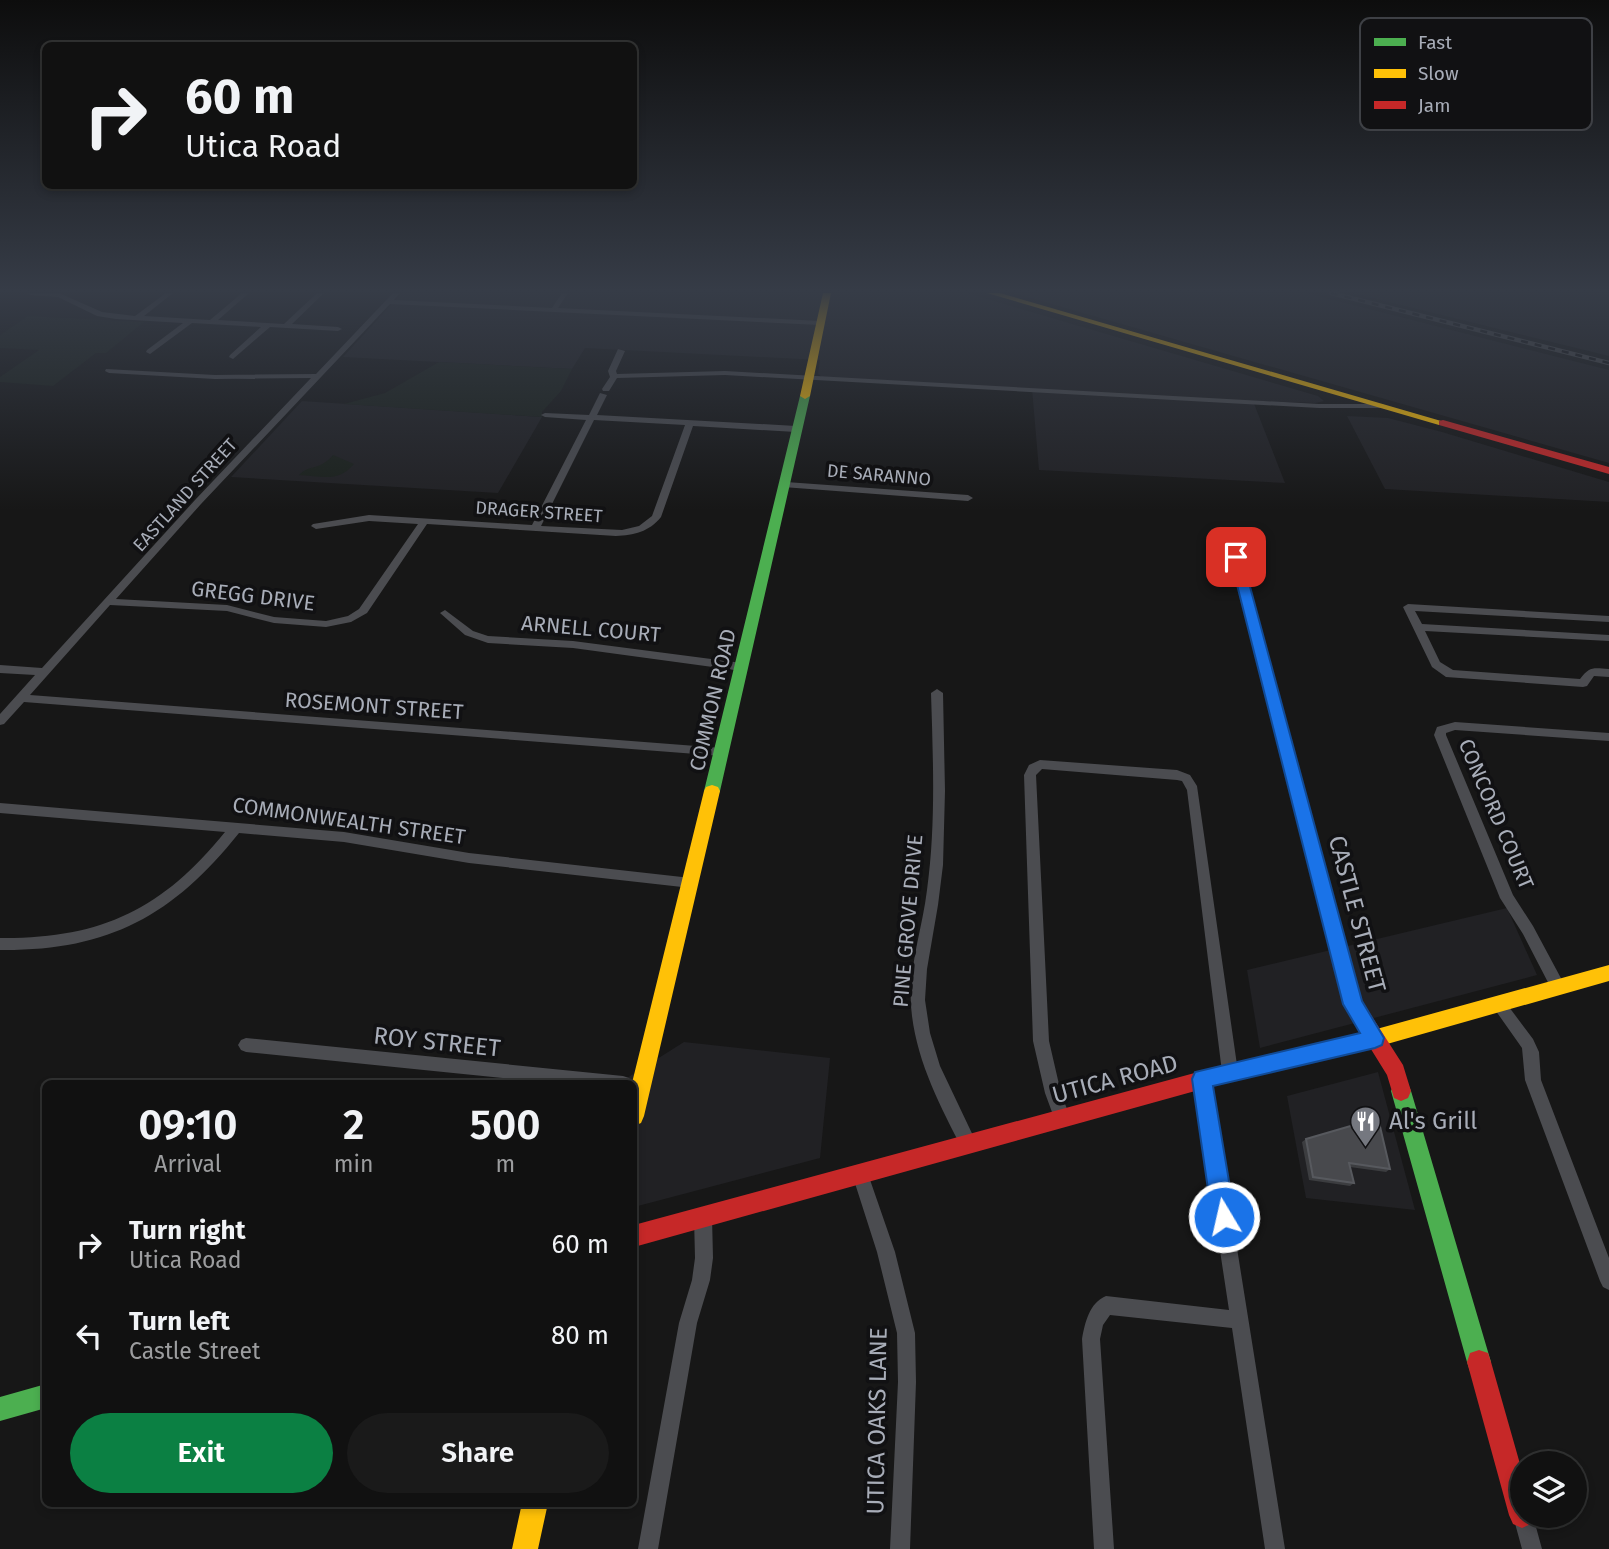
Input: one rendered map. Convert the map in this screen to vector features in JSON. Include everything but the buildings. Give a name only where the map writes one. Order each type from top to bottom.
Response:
[{"type":"street","name":"EASTLAND STREET","points":[[0,721],[206,494],[327,365]]},
{"type":"street","points":[[535,528],[613,376],[615,365]]},
{"type":"street","name":"COMMON ROAD","points":[[637,1085],[691,883],[786,485],[811,365]]},
{"type":"street","points":[[1241,365],[1609,471]]},
{"type":"street","points":[[109,371],[215,377],[317,376]]},
{"type":"street","points":[[613,376],[725,373],[1319,406],[1382,406]]},
{"type":"street","points":[[545,415],[796,429]]},
{"type":"street","name":"DRAGER STREET","points":[[316,526],[362,517],[627,533],[648,526],[656,517],[690,423]]},
{"type":"street","name":"DE SARANNO","points":[[786,485],[968,498]]},
{"type":"street","name":"GREGG DRIVE","points":[[109,603],[227,608],[274,620],[339,623],[363,611],[425,521]]},
{"type":"street","name":"CASTLE STREET","points":[[1236,557],[1353,1004],[1396,1072],[1510,1470]]},
{"type":"street","points":[[1609,620],[1408,607],[1436,664],[1450,674],[1583,683],[1591,672],[1609,673]]},
{"type":"street","name":"ARNELL COURT","points":[[445,613],[465,632],[489,639],[545,641],[669,654],[742,667]]},
{"type":"street","points":[[1418,627],[1609,638]]},
{"type":"street","points":[[0,669],[46,672]]},
{"type":"street","name":"PINE GROVE DRIVE","points":[[937,693],[940,783],[934,888],[918,991],[918,1013],[940,1091],[968,1144]]},
{"type":"street","name":"ROSEMONT STREET","points":[[22,698],[722,752]]},
{"type":"street","name":"CONCORD COURT","points":[[1558,987],[1528,930],[1507,898],[1443,741],[1441,730],[1455,726],[1609,737]]},
{"type":"street","points":[[1062,1117],[1052,1093],[1041,1041],[1030,775],[1033,768],[1040,764],[1177,775],[1190,783],[1193,789],[1230,1072]]},
{"type":"street","name":"COMMONWEALTH STREET","points":[[0,808],[344,837],[470,858],[691,883]]},
{"type":"street","points":[[0,944],[52,945],[73,941],[137,916],[203,870],[236,827]]},
{"type":"street","name":"UTICA ROAD","points":[[637,1235],[1202,1079],[1288,1061],[1609,973]]},
{"type":"street","points":[[1498,1004],[1531,1052],[1533,1080],[1609,1281]]},
{"type":"street","name":"ROY STREET","points":[[246,1045],[593,1080]]},
{"type":"street","points":[[1202,1079],[1275,1549]]},
{"type":"street","name":"UTICA OAKS LANE","points":[[860,1174],[886,1252],[906,1333],[907,1382],[900,1549]]},
{"type":"street","points":[[648,1549],[688,1323],[701,1280],[704,1258],[703,1217]]},
{"type":"street","points":[[1104,1549],[1091,1339],[1094,1322],[1106,1305],[1240,1320]]},
{"type":"street","points":[[0,1409],[42,1397]]},
{"type":"street","points":[[525,1549],[534,1507]]},
{"type":"street","name":"CASTLE STREET","points":[[1526,1528],[1532,1549]]},
{"type":"shaded area","points":[[17,365],[80,365],[53,386],[0,382],[0,377]]},
{"type":"shaded area","points":[[433,365],[572,369],[561,391],[542,412],[542,417],[344,404],[385,393]]},
{"type":"shaded area","points":[[501,365],[574,365],[572,369]]},
{"type":"shaded area","points":[[819,365],[1213,365],[1318,396],[1324,401],[1253,401],[1285,483],[1039,470],[1032,389],[822,377],[818,374]]},
{"type":"shaded area","points":[[1266,365],[1590,365],[1609,370],[1609,463]]},
{"type":"shaded area","points":[[302,401],[542,417],[498,493],[231,477]]},
{"type":"shaded area","points":[[1347,416],[1388,418],[1609,482],[1609,502],[1385,489]]},
{"type":"shaded area","points":[[333,455],[354,464],[336,476],[299,475],[324,463]]},
{"type":"shaded area","points":[[1507,908],[1537,975],[1260,1048],[1247,970]]},
{"type":"shaded area","points":[[684,1042],[830,1058],[820,1158],[637,1206],[637,1080],[624,1080]]},
{"type":"shaded area","points":[[1378,1072],[1415,1210],[1306,1198],[1287,1096]]},
{"type":"traffic: fast","points":[[712,791],[805,396]]},
{"type":"traffic: fast","points":[[1401,1091],[1479,1362]]},
{"type":"traffic: fast","points":[[0,1409],[42,1397]]},
{"type":"traffic: slow","points":[[805,396],[812,365]]},
{"type":"traffic: slow","points":[[1242,365],[1443,423]]},
{"type":"traffic: slow","points":[[637,1104],[712,791]]},
{"type":"traffic: slow","points":[[1224,1074],[1373,1039],[1609,973]]},
{"type":"traffic: slow","points":[[525,1549],[534,1507]]},
{"type":"traffic: jam","points":[[1443,423],[1609,471]]},
{"type":"traffic: jam","points":[[1236,557],[1353,1004],[1396,1072],[1401,1091]]},
{"type":"traffic: jam","points":[[637,1235],[1224,1074]]},
{"type":"traffic: jam","points":[[1479,1362],[1510,1472]]},
{"type":"place","name":"Al's Grill","points":[[1366,1148]]},
{"type":"route","points":[[1224,1217],[1202,1079],[1288,1061],[1375,1038],[1353,1004],[1236,557]]}]
